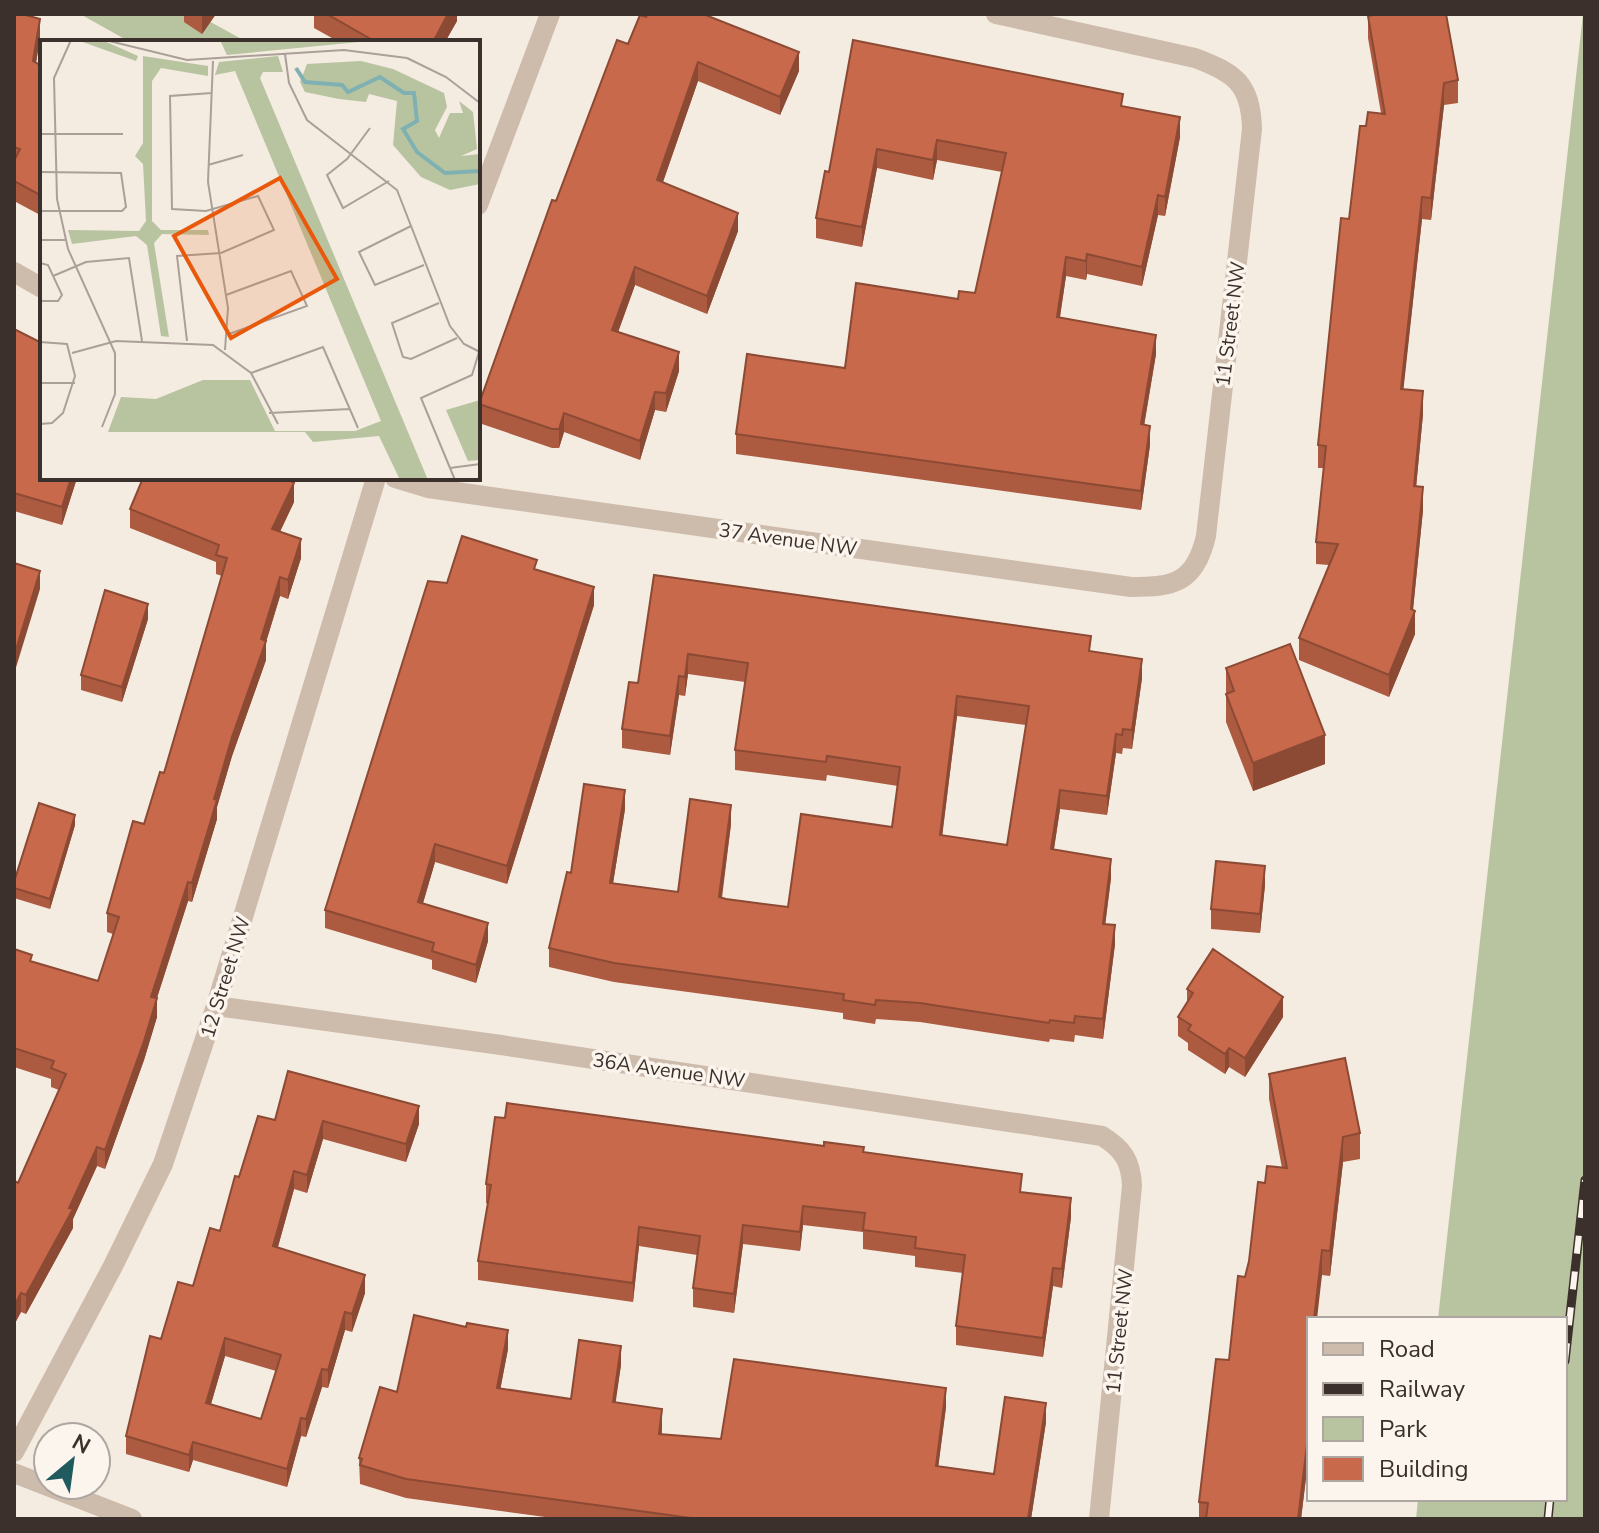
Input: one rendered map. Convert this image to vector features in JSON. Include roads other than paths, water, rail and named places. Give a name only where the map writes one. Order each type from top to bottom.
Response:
[{"type":"street","points":[[480,200],[550,14]]},
{"type":"street","name":"11 Street NW","points":[[996,14],[1195,58],[1225,69],[1245,90],[1252,106],[1252,129],[1206,536],[1195,567],[1181,581]]},
{"type":"street","points":[[14,272],[40,287]]},
{"type":"street","name":"12 Street NW","points":[[14,1452],[113,1266],[163,1164],[216,1006],[375,480]]},
{"type":"street","name":"37 Avenue NW","points":[[402,480],[428,488],[1131,587],[1181,581]]},
{"type":"street","name":"36A Avenue NW","points":[[216,1006],[1082,1131],[1118,1146]]},
{"type":"street","name":"11 Street NW","points":[[1099,1519],[1131,1218],[1132,1173],[1128,1159],[1118,1146]]},
{"type":"street","points":[[14,1473],[132,1519]]},
{"type":"railway","points":[[1567,1343],[1585,1180]]},
{"type":"railway","points":[[1548,1519],[1550,1501]]}]
